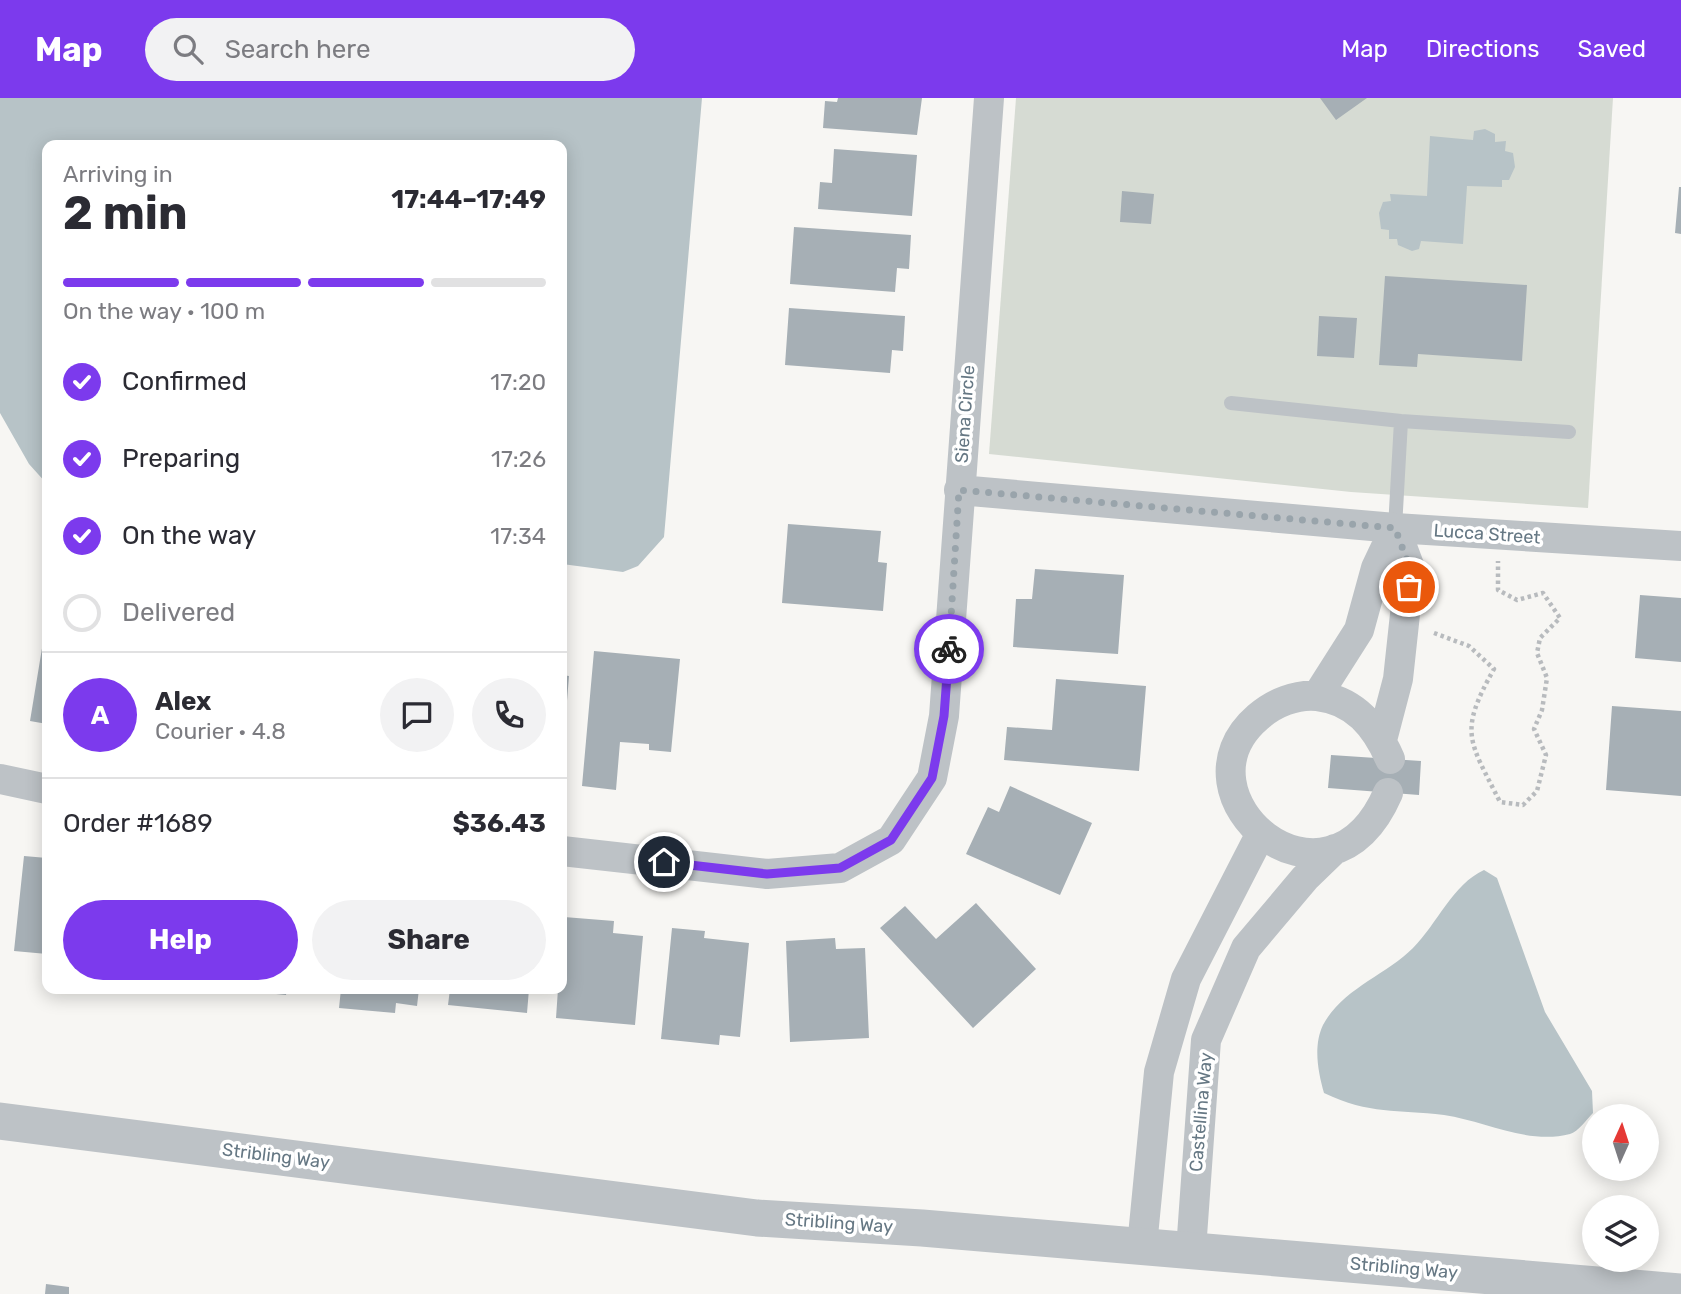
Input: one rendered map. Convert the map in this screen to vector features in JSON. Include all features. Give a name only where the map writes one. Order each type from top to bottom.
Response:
[{"type":"street","name":"Siena Circle","points":[[567,851],[767,874],[840,868],[891,840],[932,778],[944,716],[989,98]]},
{"type":"street","name":"Lucca Street","points":[[959,490],[1395,528],[1681,546]]},
{"type":"street","name":"Castellina Way","points":[[1335,849],[1308,853],[1282,848],[1260,835],[1244,816],[1234,794],[1232,769],[1237,745],[1250,723],[1269,707],[1292,698],[1317,696],[1343,703],[1379,739],[1400,663],[1410,568],[1395,528]]},
{"type":"street","points":[[1317,696],[1359,630],[1376,568],[1395,528]]},
{"type":"street","points":[[0,779],[42,788]]},
{"type":"street","name":"Castellina Way","points":[[1191,1250],[1206,1041],[1246,948],[1305,878],[1335,849],[1359,837],[1377,817],[1388,793]]},
{"type":"street","points":[[1142,1246],[1158,1072],[1186,979],[1260,835]]},
{"type":"street","name":"Stribling Way","points":[[0,1121],[757,1218],[1142,1246],[1681,1292]]},
{"type":"lane","points":[[1231,403],[1401,421],[1569,432]]},
{"type":"lane","points":[[1395,528],[1401,421]]},
{"type":"path","points":[[1434,633],[1469,646],[1493,669],[1476,701],[1469,732],[1500,802],[1523,805],[1537,791],[1546,755],[1534,729],[1542,710],[1547,678],[1537,653],[1540,638],[1560,618],[1543,593],[1517,600],[1498,590],[1498,561]]},
{"type":"shaded area","points":[[0,98],[702,98],[664,537],[638,566],[623,572],[567,565],[567,140],[42,140],[42,478],[29,464],[0,413]]},
{"type":"shaded area","points":[[1016,98],[1613,98],[1588,508],[1351,492],[989,454]]},
{"type":"shaded area","points":[[1485,129],[1495,134],[1495,142],[1506,141],[1505,151],[1513,153],[1515,167],[1509,180],[1502,180],[1502,187],[1467,186],[1463,244],[1421,241],[1419,249],[1412,251],[1398,245],[1397,239],[1389,239],[1389,230],[1381,229],[1379,213],[1383,202],[1391,201],[1390,194],[1427,196],[1430,136],[1473,140],[1474,131]]},
{"type":"shaded area","points":[[1484,870],[1497,878],[1545,1012],[1592,1091],[1593,1104],[1582,1104],[1582,1125],[1573,1133],[1538,1137],[1444,1115],[1370,1108],[1324,1093],[1317,1050],[1320,1033],[1331,1012],[1353,992],[1413,948],[1454,895],[1473,876]]},
{"type":"building","points":[[838,98],[922,98],[917,135],[823,128],[825,101],[837,102]]},
{"type":"building","points":[[1320,98],[1367,98],[1336,120]]},
{"type":"building","points":[[834,149],[917,155],[912,216],[818,209],[820,182],[832,183]]},
{"type":"building","points":[[1681,187],[1681,234],[1675,233]]},
{"type":"building","points":[[1122,191],[1154,194],[1151,224],[1120,222]]},
{"type":"building","points":[[794,227],[911,235],[909,269],[897,268],[895,292],[790,284]]},
{"type":"building","points":[[1385,276],[1527,285],[1522,361],[1418,354],[1417,367],[1379,365]]},
{"type":"building","points":[[789,308],[905,316],[903,351],[892,350],[890,373],[785,365]]},
{"type":"building","points":[[1319,316],[1357,318],[1354,358],[1317,356]]},
{"type":"building","points":[[788,524],[881,531],[878,562],[887,563],[883,611],[782,603]]},
{"type":"building","points":[[1035,569],[1124,575],[1118,654],[1013,647],[1016,599],[1032,599]]},
{"type":"building","points":[[1640,595],[1681,598],[1681,662],[1635,658]]},
{"type":"building","points":[[42,648],[42,723],[30,721]]},
{"type":"building","points":[[594,651],[680,659],[671,752],[649,750],[649,744],[620,742],[616,790],[582,786]]},
{"type":"building","points":[[1056,679],[1146,686],[1139,771],[1004,760],[1007,727],[1052,730]]},
{"type":"building","points":[[1612,706],[1681,711],[1681,796],[1606,790]]},
{"type":"building","points":[[1331,755],[1421,761],[1419,795],[1328,788]]},
{"type":"building","points":[[1010,786],[1092,823],[1060,895],[966,854],[988,807],[999,812]]},
{"type":"building","points":[[24,856],[42,858],[42,954],[14,951]]},
{"type":"building","points":[[976,903],[1036,969],[973,1028],[880,928],[905,906],[936,939]]},
{"type":"building","points":[[567,917],[614,921],[613,933],[643,936],[635,1025],[556,1018],[558,994],[567,994]]},
{"type":"building","points":[[672,928],[705,931],[704,938],[749,943],[740,1037],[720,1035],[719,1045],[661,1039]]},
{"type":"building","points":[[835,938],[836,949],[865,948],[869,1038],[790,1042],[786,941]]},
{"type":"building","points":[[340,994],[418,994],[417,1006],[396,1003],[395,1013],[339,1008]]},
{"type":"building","points":[[449,994],[529,994],[527,1013],[448,1005]]},
{"type":"building","points":[[46,1284],[69,1287],[69,1294],[45,1294]]},
{"type":"way so far","points":[[949,649],[959,490],[1395,528],[1410,568],[1409,587]]},
{"type":"route","points":[[664,862],[767,874],[840,868],[891,840],[932,778],[944,716],[949,649]]}]
